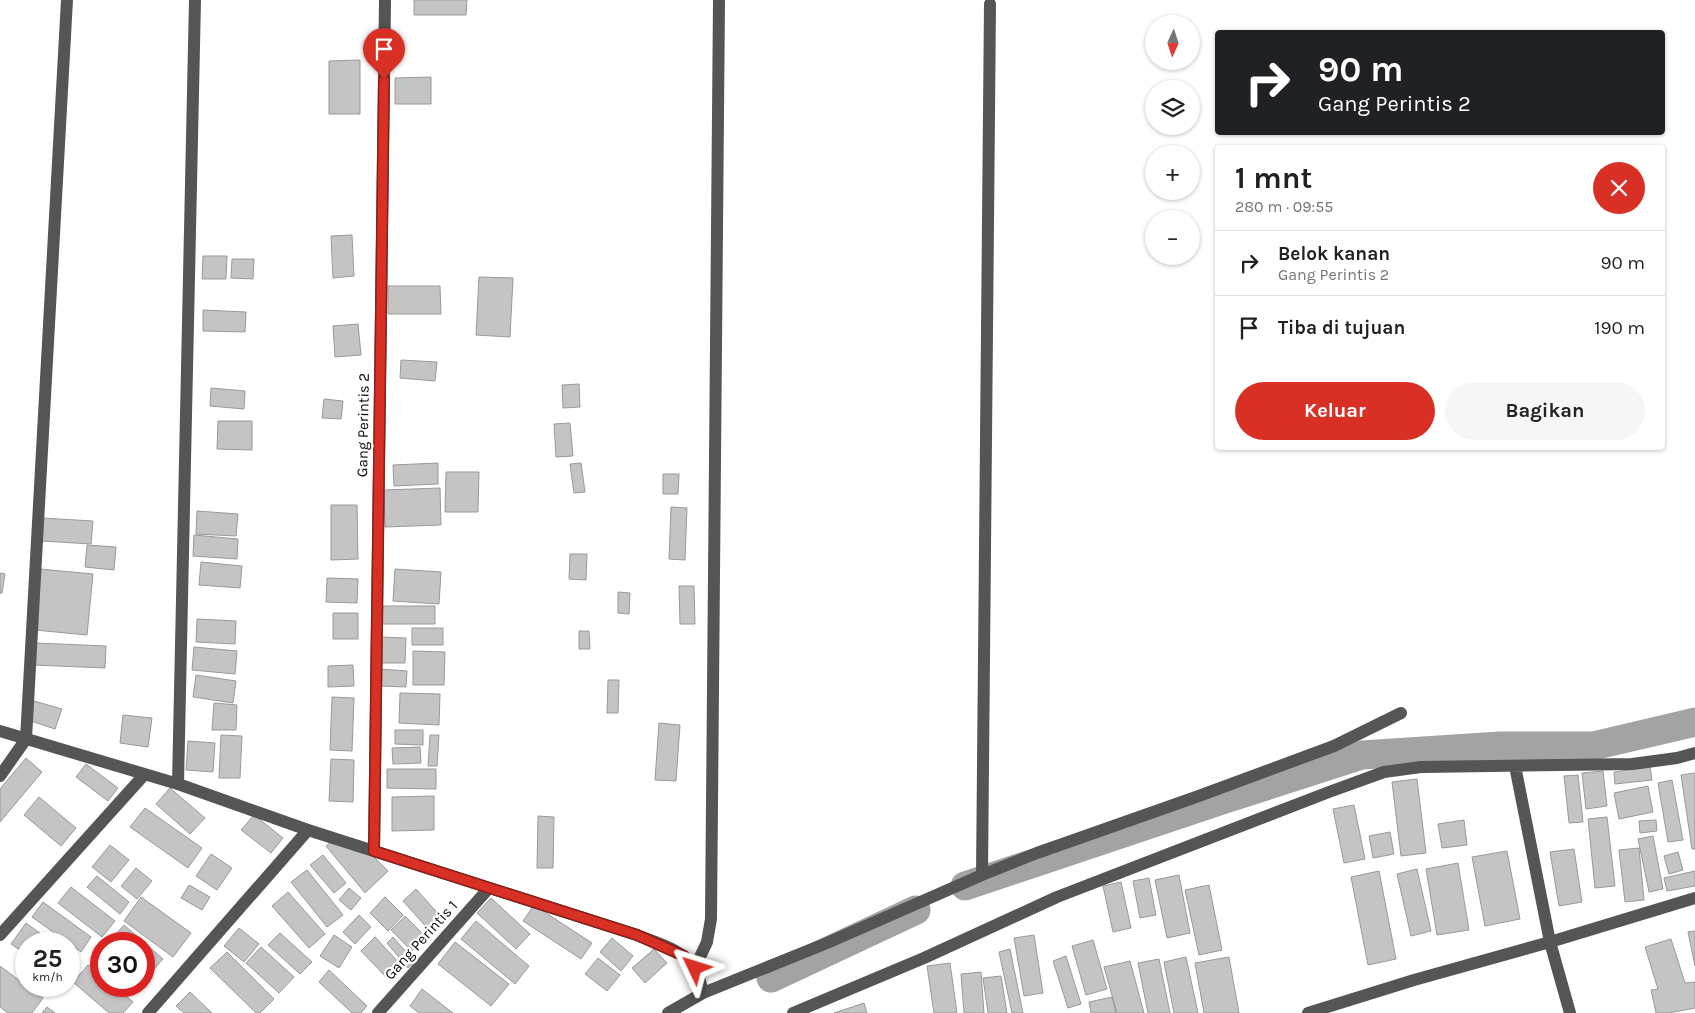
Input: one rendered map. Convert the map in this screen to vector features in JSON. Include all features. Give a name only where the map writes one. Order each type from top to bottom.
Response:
[{"type":"street","points":[[0,776],[26,740],[67,0]]},
{"type":"street","points":[[178,784],[195,0]]},
{"type":"street","name":"Gang Perintis 2","points":[[374,851],[385,0]]},
{"type":"street","points":[[695,968],[706,942],[711,919],[719,0]]},
{"type":"street","points":[[982,875],[990,4]]},
{"type":"street","points":[[668,1013],[703,993],[827,943],[982,875],[1037,853],[1334,746],[1401,713]]},
{"type":"street","points":[[0,731],[178,784],[308,830],[637,935],[684,956],[695,968],[703,993]]},
{"type":"street","points":[[793,1013],[924,958],[1057,898],[1384,772],[1421,768],[1632,764],[1677,758],[1695,753]]},
{"type":"street","points":[[1515,766],[1550,942],[1570,1013]]},
{"type":"street","points":[[0,935],[144,775]]},
{"type":"street","points":[[148,1013],[308,830]]},
{"type":"street","name":"Gang Perintis 1","points":[[378,1013],[489,888]]},
{"type":"street","points":[[1308,1013],[1340,1009],[1414,980],[1550,942],[1695,898]]},
{"type":"building","points":[[414,0],[467,0],[466,15],[414,15]]},
{"type":"building","points":[[360,60],[360,114],[329,114],[329,61]]},
{"type":"building","points":[[431,77],[431,104],[395,104],[395,78]]},
{"type":"building","points":[[352,235],[354,276],[333,278],[331,236]]},
{"type":"building","points":[[203,256],[227,256],[226,279],[202,279]]},
{"type":"building","points":[[232,259],[254,259],[253,279],[231,278]]},
{"type":"building","points":[[479,277],[513,278],[510,337],[476,335]]},
{"type":"building","points":[[388,286],[440,286],[441,314],[388,314]]},
{"type":"building","points":[[203,310],[246,312],[245,332],[203,331]]},
{"type":"building","points":[[358,324],[361,355],[335,357],[333,326]]},
{"type":"building","points":[[401,360],[437,362],[435,381],[400,378]]},
{"type":"building","points":[[579,384],[580,407],[563,408],[562,385]]},
{"type":"building","points":[[211,388],[245,391],[244,409],[210,406]]},
{"type":"building","points":[[324,399],[343,401],[341,419],[322,418]]},
{"type":"building","points":[[218,421],[252,421],[252,450],[217,449]]},
{"type":"building","points":[[570,423],[573,456],[556,457],[554,424]]},
{"type":"building","points":[[438,463],[438,484],[394,486],[393,465]]},
{"type":"building","points":[[581,463],[585,492],[574,493],[570,464]]},
{"type":"building","points":[[446,472],[479,472],[478,512],[445,512]]},
{"type":"building","points":[[663,474],[679,474],[678,494],[663,494]]},
{"type":"building","points":[[440,488],[441,525],[385,527],[384,490]]},
{"type":"building","points":[[331,505],[357,505],[358,559],[331,560]]},
{"type":"building","points":[[671,507],[687,508],[685,560],[669,559]]},
{"type":"building","points":[[197,511],[238,514],[236,536],[196,534]]},
{"type":"building","points":[[42,518],[93,521],[91,544],[41,541]]},
{"type":"building","points":[[194,535],[238,539],[237,559],[193,556]]},
{"type":"building","points":[[87,545],[116,547],[114,570],[85,567]]},
{"type":"building","points":[[570,554],[587,554],[586,580],[569,579]]},
{"type":"building","points":[[201,562],[242,566],[240,588],[199,585]]},
{"type":"building","points":[[40,569],[93,574],[87,635],[35,630]]},
{"type":"building","points":[[395,569],[441,572],[439,604],[393,601]]},
{"type":"building","points":[[0,573],[5,574],[2,593],[0,593]]},
{"type":"building","points":[[327,578],[358,579],[357,603],[326,602]]},
{"type":"building","points":[[679,586],[694,586],[695,624],[680,624]]},
{"type":"building","points":[[618,592],[630,593],[629,614],[618,613]]},
{"type":"building","points":[[383,606],[435,606],[435,624],[383,624]]},
{"type":"building","points":[[333,613],[358,613],[358,639],[333,639]]},
{"type":"building","points":[[197,619],[236,621],[235,644],[196,642]]},
{"type":"building","points":[[412,628],[443,628],[443,645],[412,645]]},
{"type":"building","points":[[579,631],[589,631],[590,649],[579,649]]},
{"type":"building","points":[[381,637],[406,638],[405,663],[381,663]]},
{"type":"building","points":[[35,643],[106,646],[105,668],[34,665]]},
{"type":"building","points":[[194,647],[237,651],[235,674],[192,670]]},
{"type":"building","points":[[413,651],[445,652],[444,685],[413,685]]},
{"type":"building","points":[[353,665],[354,686],[328,687],[328,666]]},
{"type":"building","points":[[380,669],[407,671],[406,687],[380,686]]},
{"type":"building","points":[[196,675],[236,681],[233,703],[193,697]]},
{"type":"building","points":[[608,680],[619,680],[618,713],[607,713]]},
{"type":"building","points":[[400,693],[440,694],[439,725],[399,723]]},
{"type":"building","points":[[332,697],[354,698],[352,751],[330,750]]},
{"type":"building","points":[[34,701],[62,709],[55,729],[28,720]]},
{"type":"building","points":[[214,703],[237,705],[236,730],[212,730]]},
{"type":"building","points":[[123,715],[152,718],[148,747],[120,743]]},
{"type":"building","points":[[659,723],[680,725],[676,781],[655,780]]},
{"type":"building","points":[[395,730],[423,730],[423,745],[395,744]]},
{"type":"building","points":[[221,735],[242,736],[240,778],[219,778]]},
{"type":"building","points":[[430,735],[439,735],[437,766],[428,766]]},
{"type":"building","points":[[188,741],[215,743],[213,772],[186,770]]},
{"type":"building","points":[[420,747],[421,763],[393,764],[392,748]]},
{"type":"building","points":[[26,758],[42,772],[0,822],[0,789]]},
{"type":"building","points":[[331,759],[354,760],[353,802],[329,801]]},
{"type":"building","points":[[86,764],[118,788],[108,801],[76,777]]},
{"type":"building","points":[[1650,767],[1652,780],[1615,784],[1614,772]]},
{"type":"building","points":[[387,769],[436,769],[436,789],[387,788]]},
{"type":"building","points":[[1603,771],[1607,806],[1586,809],[1582,773]]},
{"type":"building","points":[[1695,773],[1695,849],[1692,849],[1681,775]]},
{"type":"building","points":[[1578,775],[1583,822],[1569,823],[1564,776]]},
{"type":"building","points":[[1417,779],[1426,853],[1401,856],[1392,782]]},
{"type":"building","points":[[1672,780],[1683,840],[1668,842],[1658,783]]},
{"type":"building","points":[[1648,786],[1653,812],[1619,819],[1614,793]]},
{"type":"building","points":[[170,788],[205,818],[190,834],[156,804]]},
{"type":"building","points":[[434,796],[434,830],[392,831],[392,797]]},
{"type":"building","points":[[39,797],[76,828],[61,846],[24,815]]},
{"type":"building","points":[[1354,805],[1365,859],[1344,863],[1333,809]]},
{"type":"building","points":[[145,808],[202,848],[188,868],[130,827]]},
{"type":"building","points":[[254,815],[283,838],[271,853],[241,830]]},
{"type":"building","points":[[538,816],[554,817],[553,868],[537,868]]},
{"type":"building","points":[[1607,817],[1615,886],[1595,888],[1588,819]]},
{"type":"building","points":[[1464,820],[1467,845],[1442,848],[1438,824]]},
{"type":"building","points":[[1656,820],[1657,831],[1640,833],[1639,821]]},
{"type":"building","points":[[1390,832],[1394,854],[1373,858],[1369,836]]},
{"type":"building","points":[[1653,836],[1663,889],[1649,892],[1638,839]]},
{"type":"building","points":[[332,841],[372,855],[388,871],[365,893],[326,846]]},
{"type":"building","points":[[110,845],[129,860],[111,882],[92,867]]},
{"type":"building","points":[[1639,848],[1644,900],[1625,902],[1619,850]]},
{"type":"building","points":[[1574,849],[1582,902],[1559,906],[1550,852]]},
{"type":"building","points":[[1507,851],[1520,919],[1485,926],[1472,857]]},
{"type":"building","points":[[1678,852],[1683,870],[1669,874],[1664,856]]},
{"type":"building","points":[[211,854],[232,868],[217,890],[196,876]]},
{"type":"building","points":[[323,855],[346,883],[334,893],[310,865]]},
{"type":"building","points":[[1458,863],[1469,930],[1437,935],[1426,869]]},
{"type":"building","points":[[136,868],[152,881],[137,899],[121,886]]},
{"type":"building","points":[[1417,869],[1431,931],[1411,936],[1397,874]]},
{"type":"building","points":[[307,870],[343,915],[327,927],[291,882]]},
{"type":"building","points":[[1379,871],[1396,959],[1368,965],[1351,877]]},
{"type":"building","points":[[1695,871],[1695,886],[1667,891],[1664,878]]},
{"type":"building","points":[[1179,875],[1190,933],[1167,938],[1155,880]]},
{"type":"building","points":[[97,876],[129,902],[120,914],[87,887]]},
{"type":"building","points":[[1149,878],[1156,915],[1140,918],[1133,881]]},
{"type":"building","points":[[1121,882],[1131,928],[1113,932],[1103,886]]},
{"type":"building","points":[[189,885],[210,897],[202,910],[181,898]]},
{"type":"building","points":[[1209,885],[1222,950],[1199,955],[1185,890]]},
{"type":"building","points":[[71,887],[115,921],[106,932],[96,932],[58,903]]},
{"type":"building","points":[[349,888],[361,898],[351,910],[339,900]]},
{"type":"building","points":[[416,889],[442,918],[429,930],[403,901]]},
{"type":"building","points":[[288,892],[325,934],[309,948],[272,906]]},
{"type":"building","points":[[141,897],[191,933],[173,957],[155,944],[155,932],[139,932],[124,921]]},
{"type":"building","points":[[385,897],[403,915],[388,931],[370,913]]},
{"type":"building","points":[[491,898],[530,934],[516,949],[477,913]]},
{"type":"building","points":[[43,902],[90,936],[90,938],[81,952],[80,932],[53,932],[32,917]]},
{"type":"building","points":[[534,905],[592,943],[581,959],[523,921]]},
{"type":"building","points":[[359,915],[371,927],[355,944],[343,932]]},
{"type":"building","points":[[405,916],[426,937],[412,951],[391,930]]},
{"type":"building","points":[[476,921],[529,966],[515,984],[461,939]]},
{"type":"building","points":[[26,923],[38,932],[20,932]]},
{"type":"building","points":[[124,925],[132,932],[118,932]]},
{"type":"building","points":[[239,928],[259,944],[244,962],[224,946]]},
{"type":"building","points":[[1695,931],[1695,966],[1688,932]]},
{"type":"building","points":[[280,933],[312,962],[300,974],[268,945]]},
{"type":"building","points":[[334,935],[352,947],[339,968],[320,956]]},
{"type":"building","points":[[1034,935],[1043,993],[1024,996],[1014,938]]},
{"type":"building","points":[[375,937],[401,965],[387,978],[361,951]]},
{"type":"building","points":[[393,937],[415,962],[408,968],[387,943]]},
{"type":"building","points":[[15,938],[15,947],[11,944]]},
{"type":"building","points":[[612,938],[633,956],[621,971],[600,952]]},
{"type":"building","points":[[1671,939],[1685,983],[1695,982],[1695,1008],[1669,1013],[1656,1013],[1651,990],[1658,989],[1645,947]]},
{"type":"building","points":[[1093,940],[1107,989],[1086,995],[1072,946]]},
{"type":"building","points":[[455,942],[509,984],[491,1006],[438,964]]},
{"type":"building","points":[[261,947],[294,977],[279,993],[246,963]]},
{"type":"building","points":[[654,949],[667,963],[645,983],[632,968]]},
{"type":"building","points":[[1010,949],[1023,1013],[1012,1013],[999,952]]},
{"type":"building","points":[[155,952],[163,959],[155,968]]},
{"type":"building","points":[[227,952],[274,999],[260,1013],[256,1013],[210,968]]},
{"type":"building","points":[[1066,956],[1081,1004],[1068,1008],[1053,961]]},
{"type":"building","points":[[1186,957],[1198,1013],[1174,1013],[1164,962]]},
{"type":"building","points":[[1229,957],[1239,1013],[1204,1013],[1195,963]]},
{"type":"building","points":[[598,958],[620,975],[607,991],[585,974]]},
{"type":"building","points":[[1159,959],[1170,1013],[1148,1013],[1138,963]]},
{"type":"building","points":[[1130,961],[1144,1013],[1117,1013],[1104,967]]},
{"type":"building","points":[[950,963],[957,1013],[934,1013],[927,966]]},
{"type":"building","points":[[88,965],[90,967],[90,997],[80,988],[80,974]]},
{"type":"building","points":[[0,966],[15,977],[15,997],[43,998],[32,1013],[8,1013],[0,1007]]},
{"type":"building","points":[[329,970],[367,1006],[361,1013],[352,1013],[319,982]]},
{"type":"building","points":[[981,972],[984,1013],[964,1013],[961,974]]},
{"type":"building","points":[[1001,976],[1007,1013],[988,1013],[983,978]]},
{"type":"building","points":[[422,989],[453,1013],[419,1013],[410,1006]]},
{"type":"building","points":[[190,992],[212,1013],[184,1013],[176,1006]]},
{"type":"building","points":[[90,997],[127,997],[133,1002],[123,1013],[109,1013]]},
{"type":"building","points":[[1112,997],[1116,1013],[1091,1013],[1089,1002]]},
{"type":"building","points":[[864,1003],[867,1013],[834,1013]]},
{"type":"building","points":[[47,1007],[55,1013],[42,1013]]},
{"type":"waterway","points":[[965,886],[1362,755],[1500,746],[1593,746],[1695,722]]},
{"type":"waterway","points":[[771,978],[916,910]]},
{"type":"route","points":[[384,79],[374,851],[637,935],[684,956],[695,968]]}]
